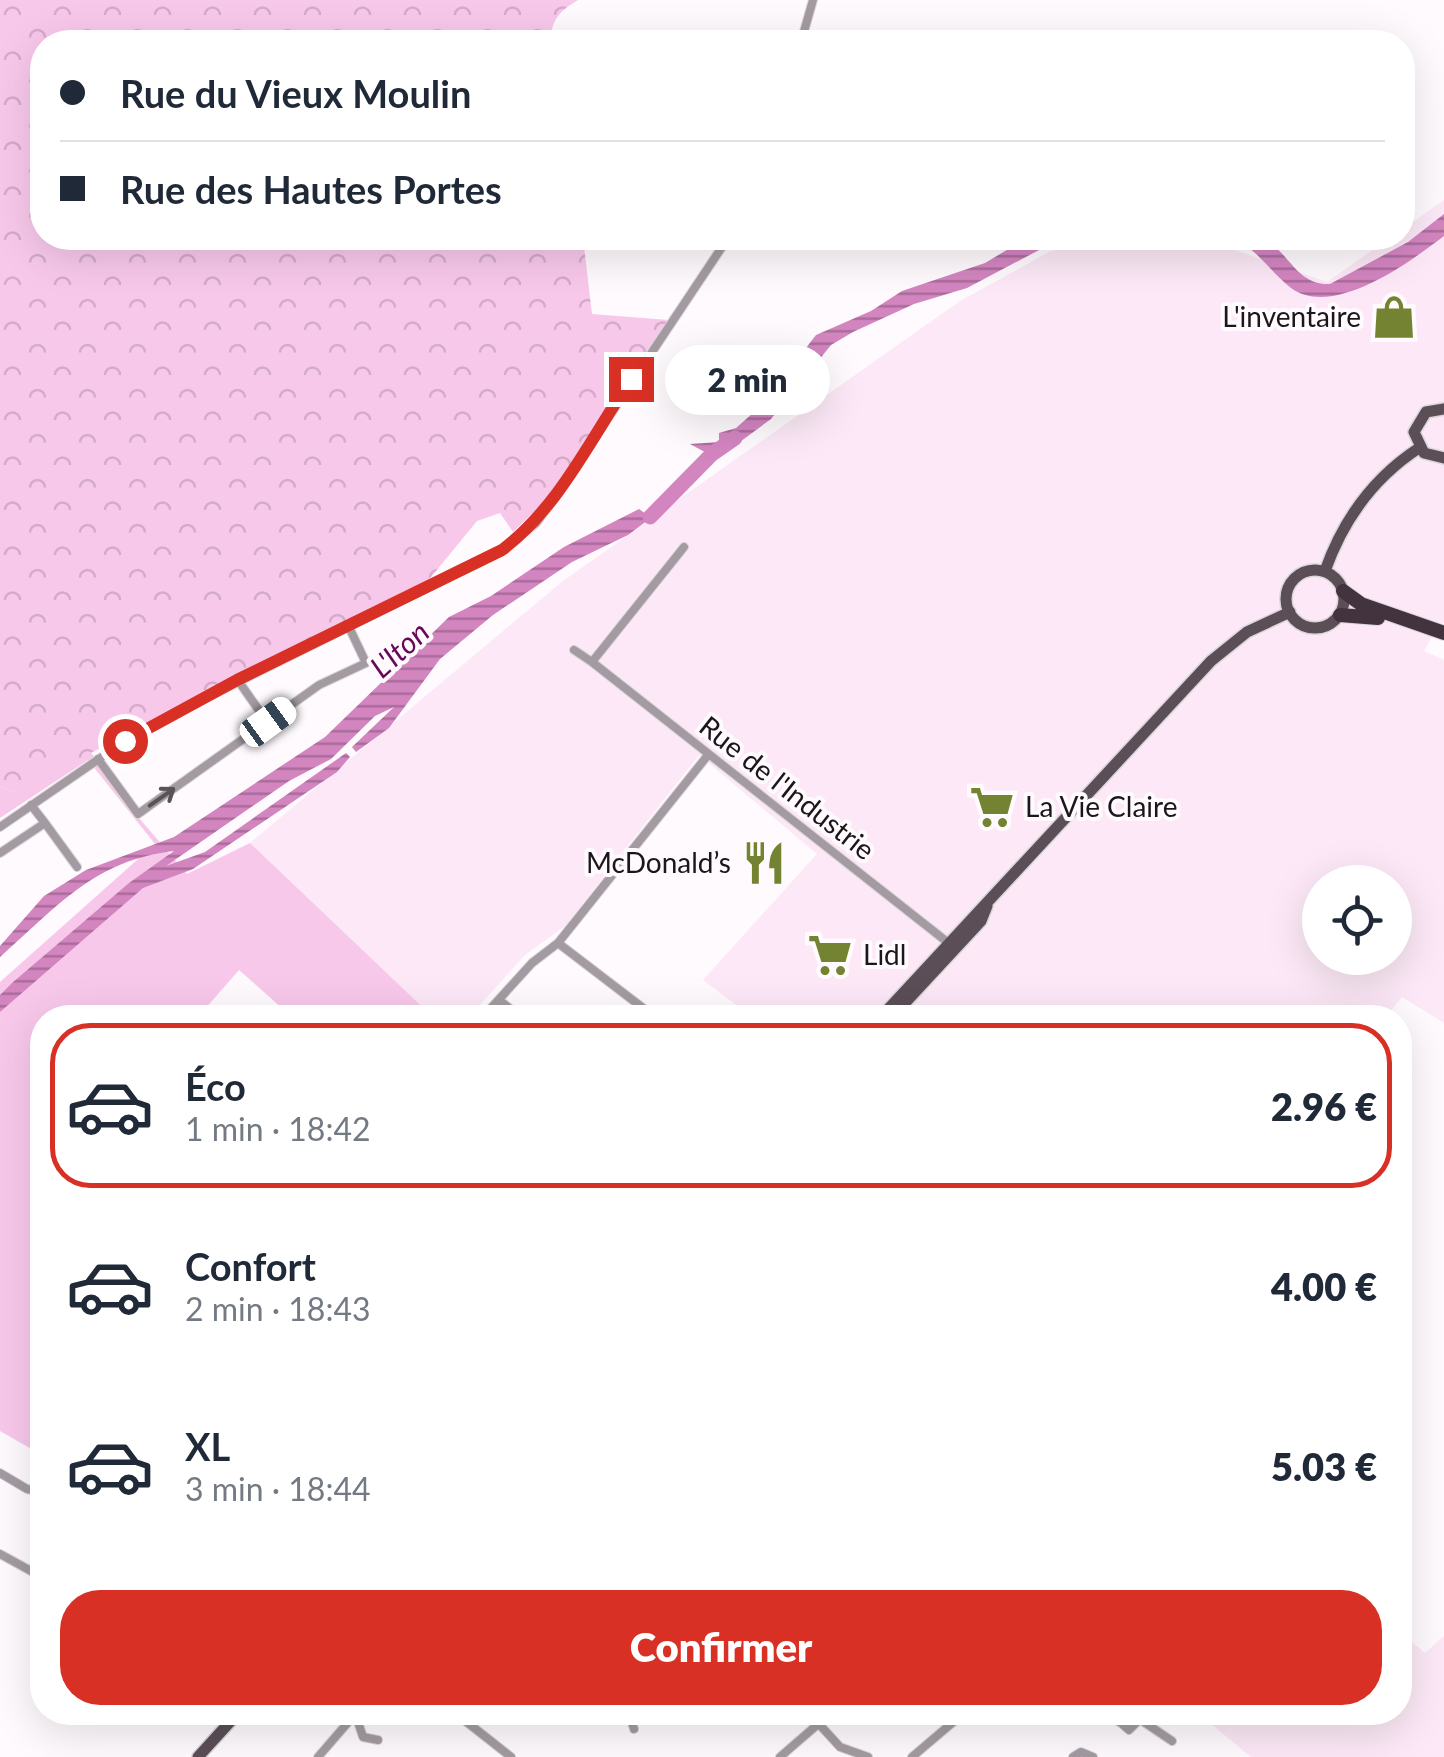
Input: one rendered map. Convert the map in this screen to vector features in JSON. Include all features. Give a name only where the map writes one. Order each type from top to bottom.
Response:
[{"type":"highway","points":[[1343,591],[1361,604],[1444,633]]},
{"type":"highway","points":[[1340,615],[1381,619],[1444,643]]},
{"type":"main road","points":[[1444,409],[1433,409],[1420,418],[1414,432],[1419,448],[1430,457],[1444,458]]},
{"type":"main road","points":[[1325,571],[1340,529],[1352,512],[1400,461],[1419,448]]},
{"type":"main road","points":[[1308,571],[1325,571],[1343,591],[1340,615],[1328,624],[1310,627],[1290,612],[1287,595],[1294,579],[1308,571]]},
{"type":"main road","points":[[902,1005],[1211,660],[1247,632],[1290,612]]},
{"type":"main road","points":[[893,1005],[951,946]]},
{"type":"main road","points":[[205,1754],[228,1725]]},
{"type":"street","points":[[804,30],[813,0]]},
{"type":"street","points":[[0,826],[98,760],[237,680],[470,569],[536,523],[720,250]]},
{"type":"street","points":[[592,662],[684,548]]},
{"type":"street","points":[[98,760],[138,814],[319,685],[366,662],[348,625]]},
{"type":"street","name":"Rue de l'Industrie","points":[[574,650],[951,946]]},
{"type":"street","points":[[237,680],[268,722]]},
{"type":"street","points":[[494,1005],[532,963],[558,943],[708,755]]},
{"type":"street","points":[[31,805],[77,868]]},
{"type":"street","points":[[0,853],[44,823]]},
{"type":"street","points":[[558,943],[639,1005]]},
{"type":"street","points":[[499,1000],[505,1005]]},
{"type":"street","points":[[0,1473],[30,1490]]},
{"type":"street","points":[[0,1554],[30,1570]]},
{"type":"street","points":[[318,1757],[346,1725]]},
{"type":"street","points":[[359,1725],[362,1737],[378,1740]]},
{"type":"street","points":[[470,1725],[511,1757]]},
{"type":"street","points":[[633,1725],[634,1730]]},
{"type":"street","points":[[780,1757],[818,1725]]},
{"type":"street","points":[[820,1725],[840,1747],[868,1757]]},
{"type":"street","points":[[912,1757],[950,1725]]},
{"type":"street","points":[[1148,1725],[1172,1741]]},
{"type":"street","points":[[1073,1757],[1082,1752],[1093,1757]]},
{"type":"shaded area","points":[[1444,200],[1444,623],[1439,623],[1424,651],[1444,660],[1444,1023],[1402,997],[1396,1005],[736,1005],[703,980],[817,854],[699,755],[565,926],[525,955],[480,1005],[420,1005],[250,843],[563,581],[960,301],[1051,251],[1235,250],[1327,282],[1373,250],[1415,250],[1415,221]]},
{"type":"shaded area","points":[[1444,214],[1444,236],[1429,247],[1370,283],[1328,297],[1308,296],[1291,288],[1251,250],[1278,250],[1307,278],[1330,284],[1393,250],[1415,250],[1415,237]]},
{"type":"shaded area","points":[[1007,250],[1039,250],[967,288],[914,304],[831,345],[771,419],[726,452],[719,447],[716,458],[690,444],[719,442],[719,433],[736,428],[762,405],[816,335],[871,311],[902,291],[985,263]]},
{"type":"shaded area","points":[[659,503],[664,508],[628,535],[572,562],[493,615],[440,659],[389,728],[356,752],[352,747],[394,707],[375,716],[331,759],[289,781],[166,866],[205,852],[346,753],[350,757],[337,772],[193,869],[143,888],[0,1012],[0,995],[12,983],[129,883],[174,851],[121,864],[99,876],[59,904],[0,957],[0,946],[44,896],[86,870],[174,837],[325,737],[449,617],[491,596],[564,547],[639,509],[646,514]]},
{"type":"shaded area","points":[[1444,1636],[1444,1757],[1251,1757],[1212,1725],[1412,1725],[1412,1642],[1425,1653]]},
{"type":"green space","points":[[0,0],[578,0],[558,17],[552,30],[30,30],[30,250],[584,250],[592,314],[669,320],[545,501],[513,532],[500,513],[477,521],[427,582],[14,792],[0,787]]},
{"type":"green space","points":[[90,751],[133,811],[187,874],[250,843],[420,1005],[278,1005],[239,970],[208,1005],[30,1005],[30,1448],[0,1431],[0,982],[155,844],[88,760],[0,818],[0,787],[14,792]]},
{"type":"waterway","name":"L'Iton","points":[[650,517],[712,454],[735,438]]},
{"type":"place","name":"L'inventaire","points":[[1394,317]]},
{"type":"place","name":"La Vie Claire","points":[[992,807]]},
{"type":"place","name":"McDonald’s","points":[[764,863]]},
{"type":"place","name":"Lidl","points":[[830,955]]},
{"type":"route","points":[[125,741],[237,680],[502,550],[536,523],[631,379]]}]
